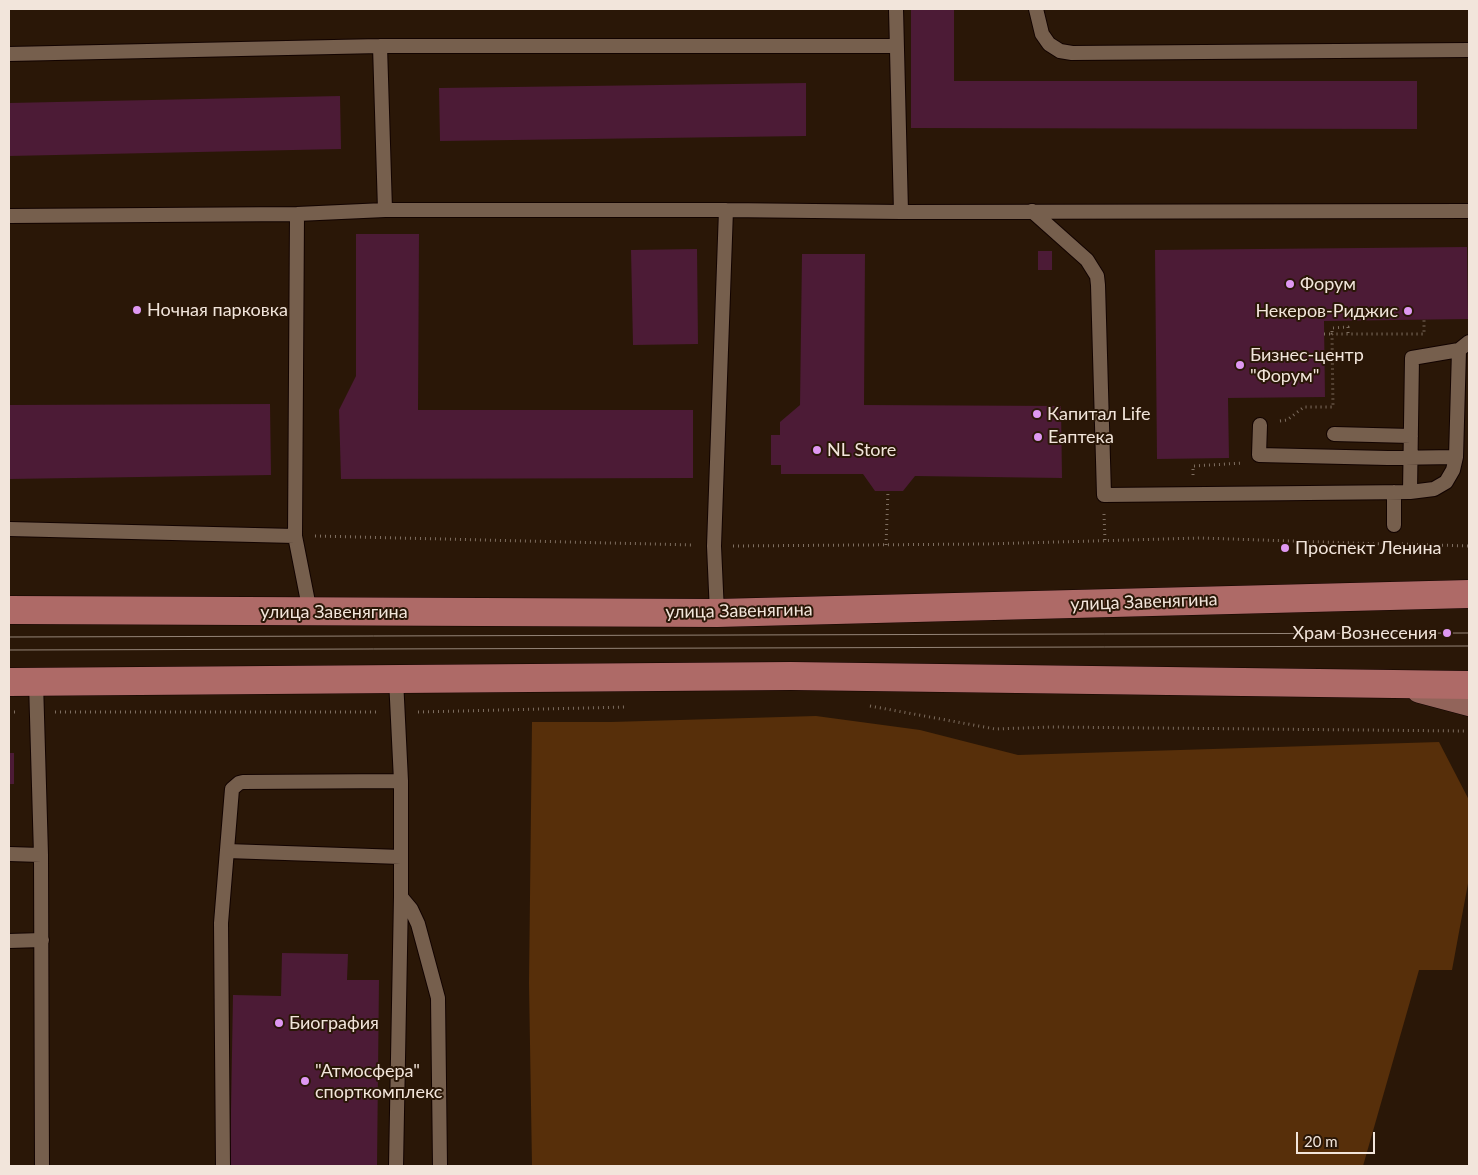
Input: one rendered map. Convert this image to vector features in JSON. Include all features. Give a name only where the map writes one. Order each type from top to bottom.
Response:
[{"type":"main road","points":[[1401,595],[1469,580]]},
{"type":"main road","name":"улица Завенягина","points":[[9,610],[717,613],[1469,594]]},
{"type":"main road","points":[[9,682],[791,676],[1469,685]]},
{"type":"main road","points":[[1399,684],[1469,702]]},
{"type":"lane","points":[[896,9],[902,212]]},
{"type":"lane","points":[[1036,9],[1042,34],[1049,44],[1060,51],[1072,53],[1469,50]]},
{"type":"lane","points":[[9,54],[380,46],[896,46]]},
{"type":"lane","points":[[380,46],[385,210]]},
{"type":"lane","points":[[9,216],[297,214],[385,210],[902,212],[1469,211]]},
{"type":"lane","points":[[717,613],[714,546],[726,210]]},
{"type":"lane","points":[[1032,211],[1087,260],[1097,276],[1104,495],[1410,492],[1434,489],[1446,482],[1453,470],[1456,456],[1464,346],[1412,358],[1410,492]]},
{"type":"lane","points":[[297,214],[295,536],[310,612]]},
{"type":"lane","points":[[1260,424],[1259,455],[1456,456]]},
{"type":"lane","points":[[1334,434],[1411,436]]},
{"type":"lane","points":[[1394,492],[1394,525]]},
{"type":"lane","points":[[9,529],[295,536]]},
{"type":"lane","points":[[396,679],[401,781],[401,898],[396,1166]]},
{"type":"lane","points":[[36,682],[41,855],[42,1166]]},
{"type":"lane","points":[[223,1166],[221,923],[232,789],[239,783],[401,781]]},
{"type":"lane","points":[[227,851],[401,857]]},
{"type":"lane","points":[[9,854],[41,855]]},
{"type":"lane","points":[[401,898],[411,909],[418,924],[438,998],[440,1166]]},
{"type":"lane","points":[[9,941],[42,940]]},
{"type":"path","points":[[1324,334],[1424,334],[1424,320]]},
{"type":"path","points":[[1260,424],[1287,420],[1304,407],[1333,407],[1332,328],[1348,327],[1348,334]]},
{"type":"path","points":[[1211,466],[1229,465]]},
{"type":"path","points":[[886,545],[888,491]]},
{"type":"path","points":[[1104,511],[1104,541]]},
{"type":"path","points":[[295,536],[714,546],[985,544],[1200,538],[1390,544]]},
{"type":"path","points":[[1400,544],[1469,546]]},
{"type":"path","points":[[864,705],[995,730],[1052,727],[1469,731]]},
{"type":"path","points":[[9,712],[398,712],[626,707]]},
{"type":"shaded area","points":[[816,716],[920,730],[1018,755],[1439,742],[1469,800],[1469,878],[1452,970],[1419,970],[1363,1166],[532,1166],[529,983],[532,722],[611,722]]},
{"type":"building","points":[[911,9],[954,9],[954,81],[1417,81],[1417,129],[911,128]]},
{"type":"building","points":[[806,83],[806,136],[440,141],[439,88]]},
{"type":"building","points":[[340,96],[341,149],[9,156],[9,103]]},
{"type":"building","points":[[356,234],[419,234],[418,410],[693,410],[693,478],[341,479],[339,410],[356,376]]},
{"type":"building","name":"Бизнес-центр \"Форум\"","points":[[1467,247],[1468,319],[1324,321],[1325,397],[1228,398],[1229,458],[1157,459],[1155,250]]},
{"type":"building","points":[[697,249],[698,344],[633,345],[631,250]]},
{"type":"building","points":[[1038,251],[1052,251],[1052,270],[1038,270]]},
{"type":"building","points":[[802,254],[865,254],[864,405],[1061,406],[1062,478],[915,476],[903,491],[875,491],[863,474],[781,474],[781,465],[771,465],[771,435],[780,435],[780,422],[800,405]]},
{"type":"building","points":[[270,404],[271,475],[9,479],[9,405]]},
{"type":"building","points":[[9,753],[14,753],[14,784],[9,784]]},
{"type":"building","name":"\"Атмосфера\" спорткомплекс","points":[[282,953],[348,954],[347,980],[379,980],[377,1166],[230,1166],[233,995],[281,996]]},
{"type":"tram line","points":[[9,637],[1469,633]]},
{"type":"tram line","points":[[9,650],[1469,646]]},
{"type":"place","name":"Форум","points":[[1290,284]]},
{"type":"place","name":"Ночная парковка","points":[[137,310]]},
{"type":"place","name":"Некеров-Риджис","points":[[1408,311]]},
{"type":"place","name":"Бизнес-центр \"Форум\"","points":[[1240,365]]},
{"type":"place","name":"Капитал Life","points":[[1037,414]]},
{"type":"place","name":"Еаптека","points":[[1038,437]]},
{"type":"place","name":"NL Store","points":[[817,450]]},
{"type":"place","name":"Проспект Ленина","points":[[1285,548]]},
{"type":"place","name":"Храм Вознесения","points":[[1447,633]]},
{"type":"place","name":"Биография","points":[[279,1023]]},
{"type":"place","name":"\"Атмосфера\" спорткомплекс","points":[[305,1081]]}]
